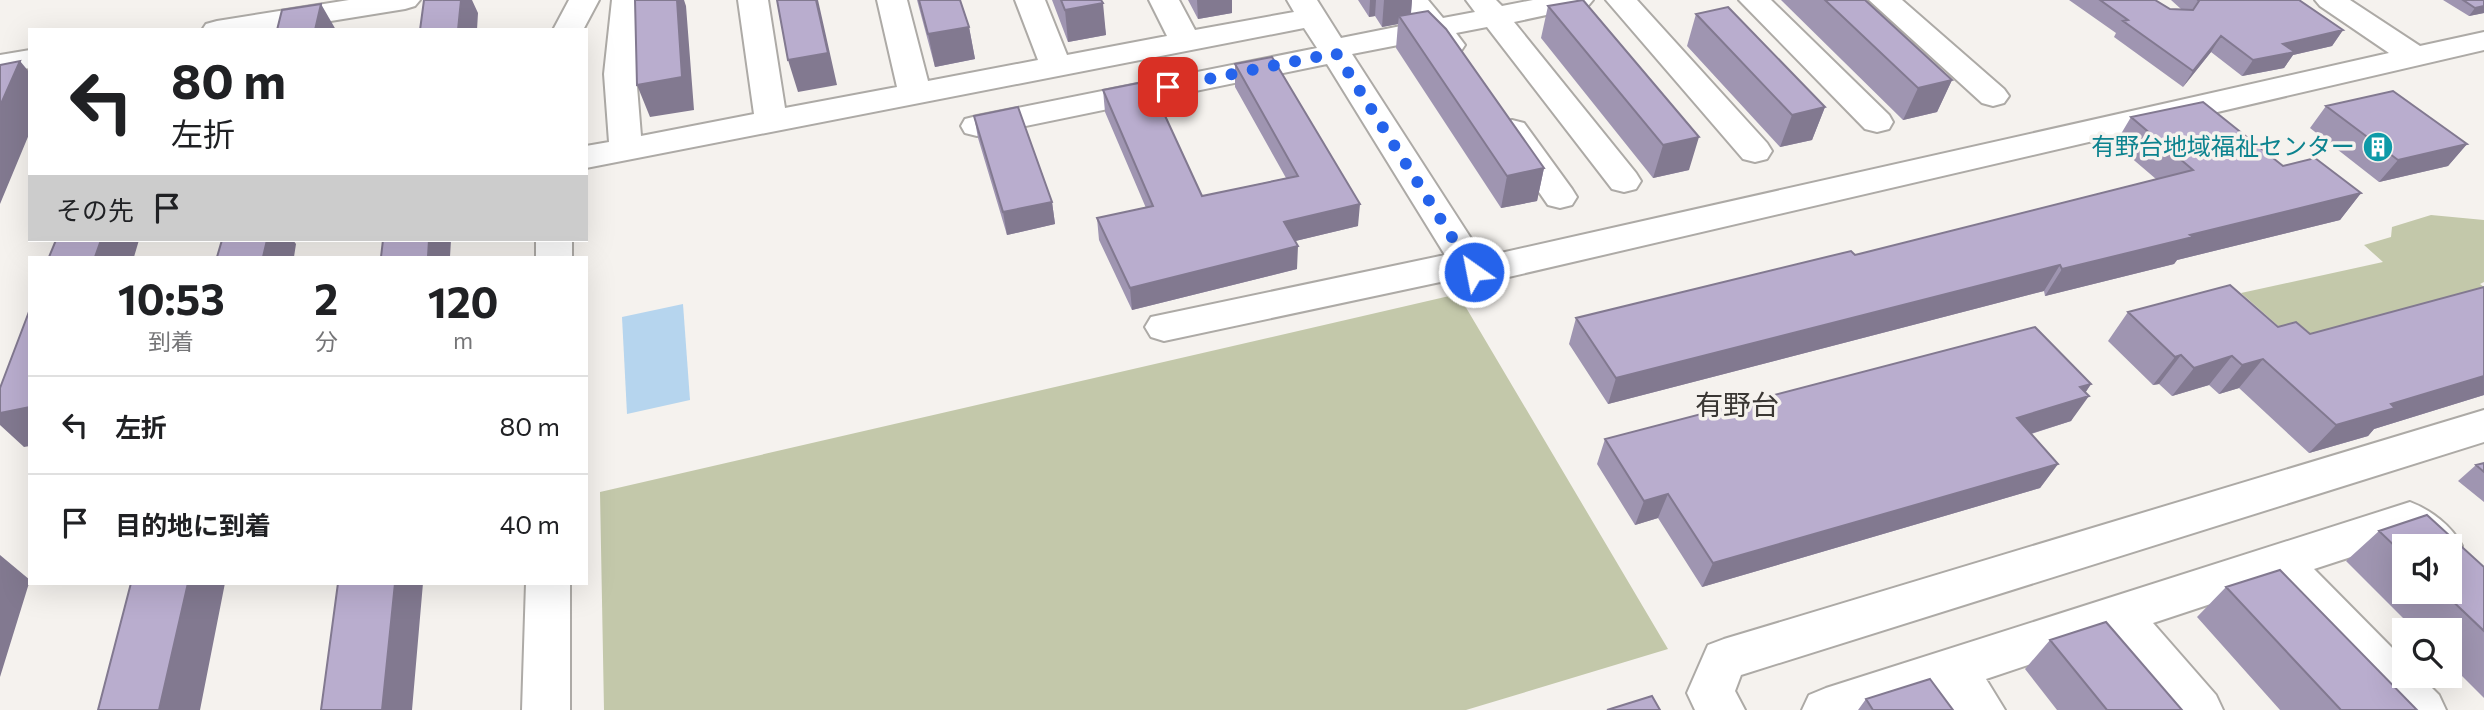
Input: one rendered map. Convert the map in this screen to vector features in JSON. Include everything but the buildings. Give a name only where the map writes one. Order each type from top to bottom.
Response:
[{"type":"street","points":[[230,28],[405,0]]},
{"type":"street","points":[[569,28],[584,0]]},
{"type":"street","points":[[626,149],[620,74],[627,0]]},
{"type":"street","points":[[753,0],[771,121]]},
{"type":"street","points":[[892,0],[915,94]]},
{"type":"street","points":[[1030,0],[1056,67]]},
{"type":"street","points":[[1164,0],[1186,41]]},
{"type":"street","points":[[1412,0],[1437,27],[1470,73]]},
{"type":"street","points":[[977,126],[1335,51],[1437,27],[1488,8],[1578,0]]},
{"type":"street","points":[[1621,0],[1755,151]]},
{"type":"street","points":[[1754,0],[1877,122]]},
{"type":"street","points":[[1884,0],[1993,96]]},
{"type":"street","points":[[2330,0],[2416,57]]},
{"type":"street","points":[[1488,8],[1624,181]]},
{"type":"street","points":[[588,157],[1186,41],[1308,9],[1474,272],[2484,41]]},
{"type":"street","points":[[1494,106],[1560,197]]},
{"type":"street","points":[[1164,327],[1468,263]]},
{"type":"street","points":[[1721,710],[1711,693],[1724,660],[2484,426]]},
{"type":"street","points":[[1826,710],[2410,520],[2426,534]]},
{"type":"street","points":[[2280,564],[2422,710]]},
{"type":"street","points":[[546,710],[548,585]]},
{"type":"street","points":[[2118,615],[2199,710]]},
{"type":"street","points":[[1950,668],[1981,710]]},
{"type":"green space","points":[[2431,215],[2484,220],[2484,282],[2480,284],[2484,287],[2484,308],[2310,354],[2241,293],[2383,262],[2364,245],[2391,237],[2392,227]]},
{"type":"green space","points":[[1458,294],[1668,649],[1466,710],[604,710],[600,492]]},
{"type":"water","points":[[683,304],[690,400],[627,414],[622,317]]},
{"type":"place","name":"有野台地域福祉センター","points":[[2378,147]]},
{"type":"district","name":"有野台","points":[[1737,405]]},
{"type":"route","points":[[1168,87],[1336,53],[1474,272]]}]
